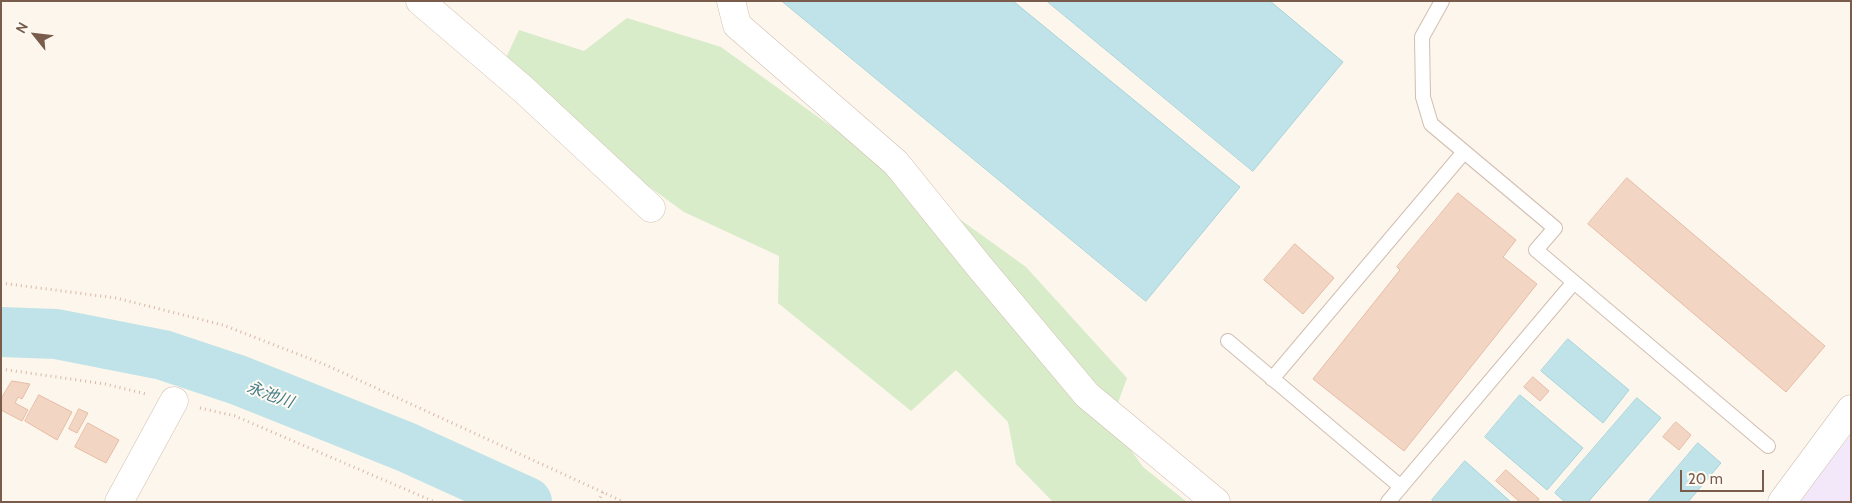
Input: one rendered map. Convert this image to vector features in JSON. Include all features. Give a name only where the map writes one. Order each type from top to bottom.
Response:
[{"type":"street","points":[[420,1],[523,89],[651,208]]},
{"type":"street","points":[[731,1],[737,25],[896,162],[979,266],[1087,395],[1216,502]]},
{"type":"street","points":[[119,502],[174,401]]},
{"type":"street","points":[[1782,502],[1851,409]]},
{"type":"lane","points":[[1442,1],[1422,36],[1423,97],[1431,124],[1555,228],[1536,250],[1768,446]]},
{"type":"lane","points":[[1272,379],[1464,152]]},
{"type":"lane","points":[[1388,502],[1574,282]]},
{"type":"lane","points":[[1228,341],[1401,487]]},
{"type":"path","points":[[1,283],[116,298],[222,325],[326,365],[624,502]]},
{"type":"path","points":[[1,369],[105,384],[235,416],[435,502]]},
{"type":"path","points":[[598,502],[603,492]]},
{"type":"shaded area","points":[[1851,434],[1851,502],[1798,502]]},
{"type":"green space","points":[[627,18],[721,47],[1026,267],[1127,378],[1111,422],[1143,467],[1187,502],[1053,502],[1016,464],[1008,422],[956,370],[911,411],[778,303],[779,256],[684,212],[497,77],[519,30],[584,51]]},
{"type":"water","points":[[782,1],[1013,1],[1240,187],[1146,301]]},
{"type":"water","points":[[1047,1],[1270,1],[1343,62],[1253,171]]},
{"type":"water","points":[[1568,339],[1629,390],[1603,423],[1541,371]]},
{"type":"water","points":[[1520,395],[1583,448],[1547,490],[1485,437]]},
{"type":"water","points":[[1637,398],[1661,418],[1588,502],[1565,502],[1555,493]]},
{"type":"water","points":[[1698,443],[1721,463],[1688,502],[1648,502]]},
{"type":"water","points":[[1465,461],[1511,502],[1434,502],[1432,500]]},
{"type":"building","points":[[1627,178],[1825,346],[1786,392],[1588,224]]},
{"type":"building","points":[[1458,193],[1516,240],[1503,257],[1537,284],[1404,451],[1313,379],[1400,270],[1397,267]]},
{"type":"building","points":[[1295,244],[1334,278],[1303,314],[1264,280]]},
{"type":"building","points":[[1533,377],[1549,391],[1540,401],[1524,387]]},
{"type":"building","points":[[12,381],[30,384],[22,399],[18,397],[15,403],[28,410],[22,421],[1,410],[1,399]]},
{"type":"building","points":[[39,395],[72,412],[57,440],[25,421]]},
{"type":"building","points":[[79,409],[88,413],[77,433],[69,429]]},
{"type":"building","points":[[1676,422],[1691,435],[1679,450],[1663,437]]},
{"type":"building","points":[[88,423],[119,440],[106,463],[75,447]]},
{"type":"building","points":[[1506,470],[1539,499],[1537,502],[1520,502],[1496,481]]},
{"type":"waterway","name":"永池川","points":[[1,332],[56,334],[163,355],[238,380],[406,447],[527,502]]}]
